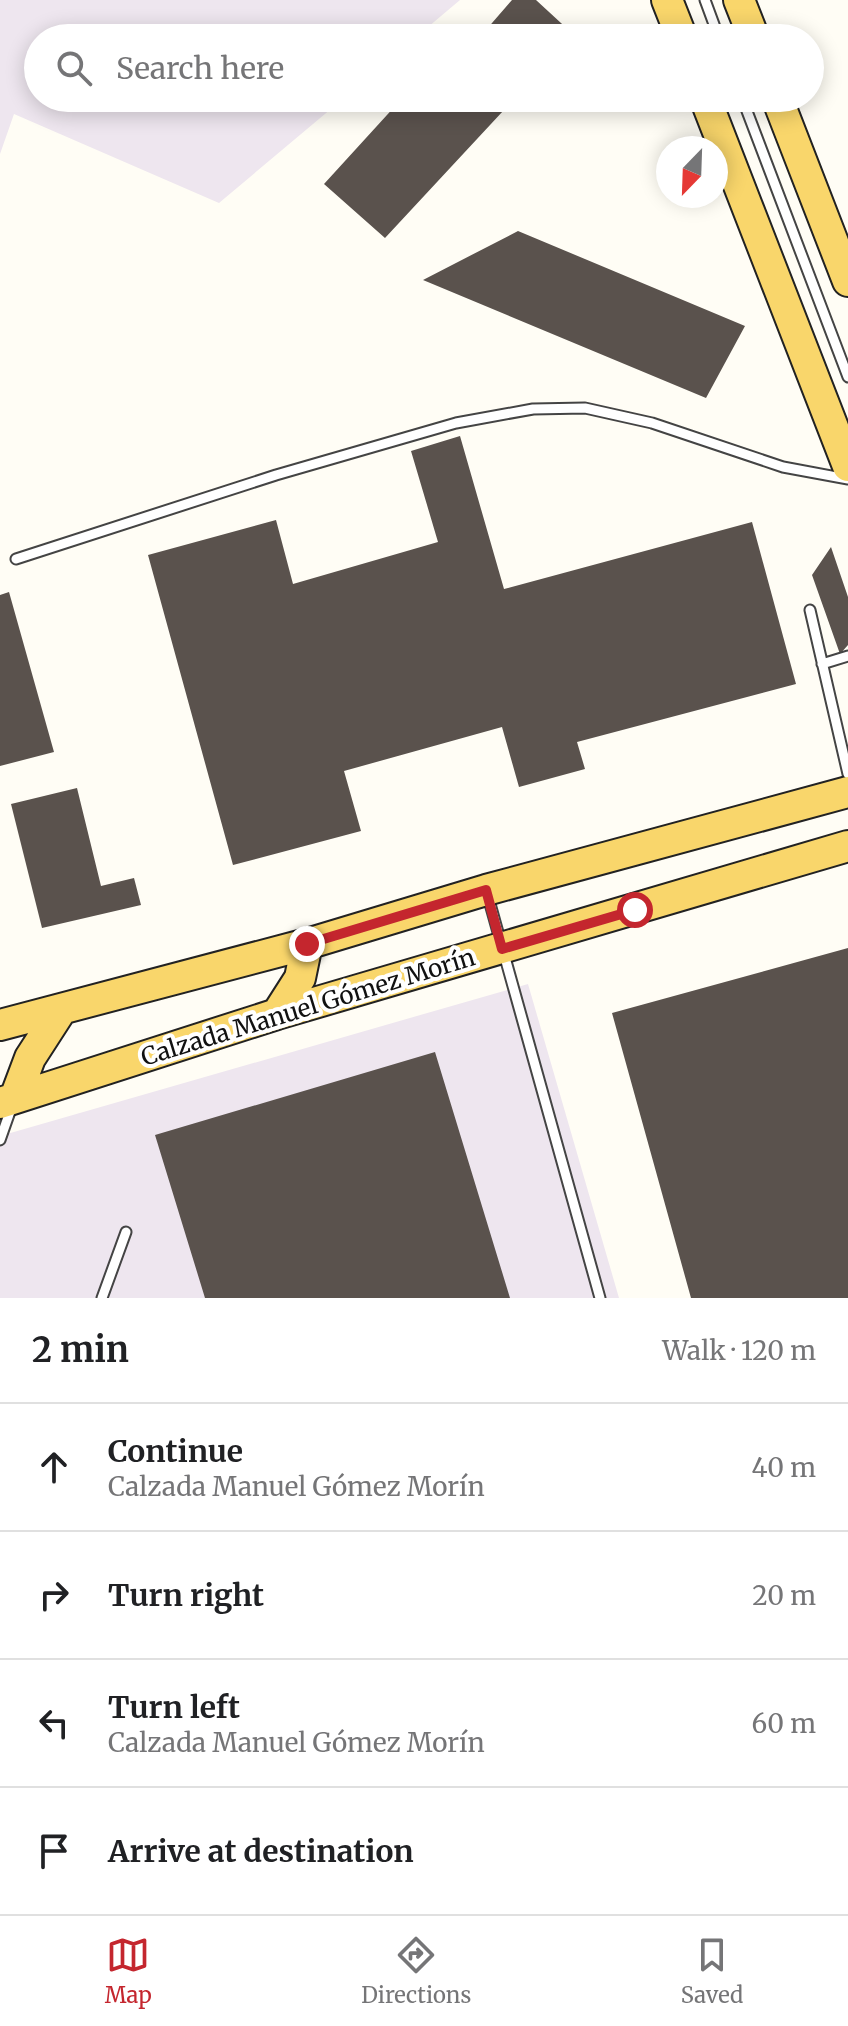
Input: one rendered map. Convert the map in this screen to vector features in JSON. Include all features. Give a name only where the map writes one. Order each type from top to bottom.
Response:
[{"type":"main road","points":[[667,0],[676,24]]},
{"type":"main road","points":[[739,0],[748,24]]},
{"type":"main road","points":[[710,112],[848,466]]},
{"type":"main road","points":[[782,112],[848,281]]},
{"type":"main road","points":[[1,1020],[61,1010],[307,944],[486,890],[848,792]]},
{"type":"main road","name":"Calzada Manuel Gómez Morín","points":[[7,1100],[277,1014],[848,846]]},
{"type":"main road","points":[[277,1014],[300,978],[307,944]]},
{"type":"main road","points":[[7,1100],[37,1045],[61,1010]]},
{"type":"lane","points":[[705,0],[714,24]]},
{"type":"lane","points":[[747,112],[848,377]]},
{"type":"lane","points":[[16,559],[276,475],[456,423],[533,409],[585,408],[652,423],[783,467],[848,479]]},
{"type":"lane","points":[[810,610],[848,774]]},
{"type":"lane","points":[[822,664],[848,656]]},
{"type":"lane","points":[[486,890],[600,1298]]},
{"type":"lane","points":[[0,1140],[7,1100]]},
{"type":"lane","points":[[102,1298],[126,1232]]},
{"type":"shaded area","points":[[0,0],[460,0],[432,24],[24,24],[24,112],[327,112],[219,203],[14,114],[0,154]]},
{"type":"shaded area","points":[[528,984],[619,1298],[0,1298],[0,1136]]},
{"type":"building","points":[[512,0],[536,0],[562,24],[491,24]]},
{"type":"building","points":[[390,112],[502,112],[385,238],[324,184]]},
{"type":"building","points":[[518,231],[745,326],[706,398],[423,280]]},
{"type":"building","points":[[460,436],[504,589],[752,522],[796,684],[577,742],[585,769],[519,787],[502,727],[344,771],[361,831],[233,865],[148,555],[276,520],[293,584],[438,542],[411,451]]},
{"type":"building","points":[[831,547],[848,597],[848,645],[840,654],[812,575]]},
{"type":"building","points":[[9,592],[54,752],[0,766],[0,595]]},
{"type":"building","points":[[77,788],[101,886],[134,878],[141,905],[42,928],[11,804]]},
{"type":"building","points":[[848,948],[848,1298],[691,1298],[612,1013]]},
{"type":"building","points":[[435,1052],[510,1298],[205,1298],[155,1135]]},
{"type":"route","points":[[307,944],[486,890],[502,949],[635,910]]}]
